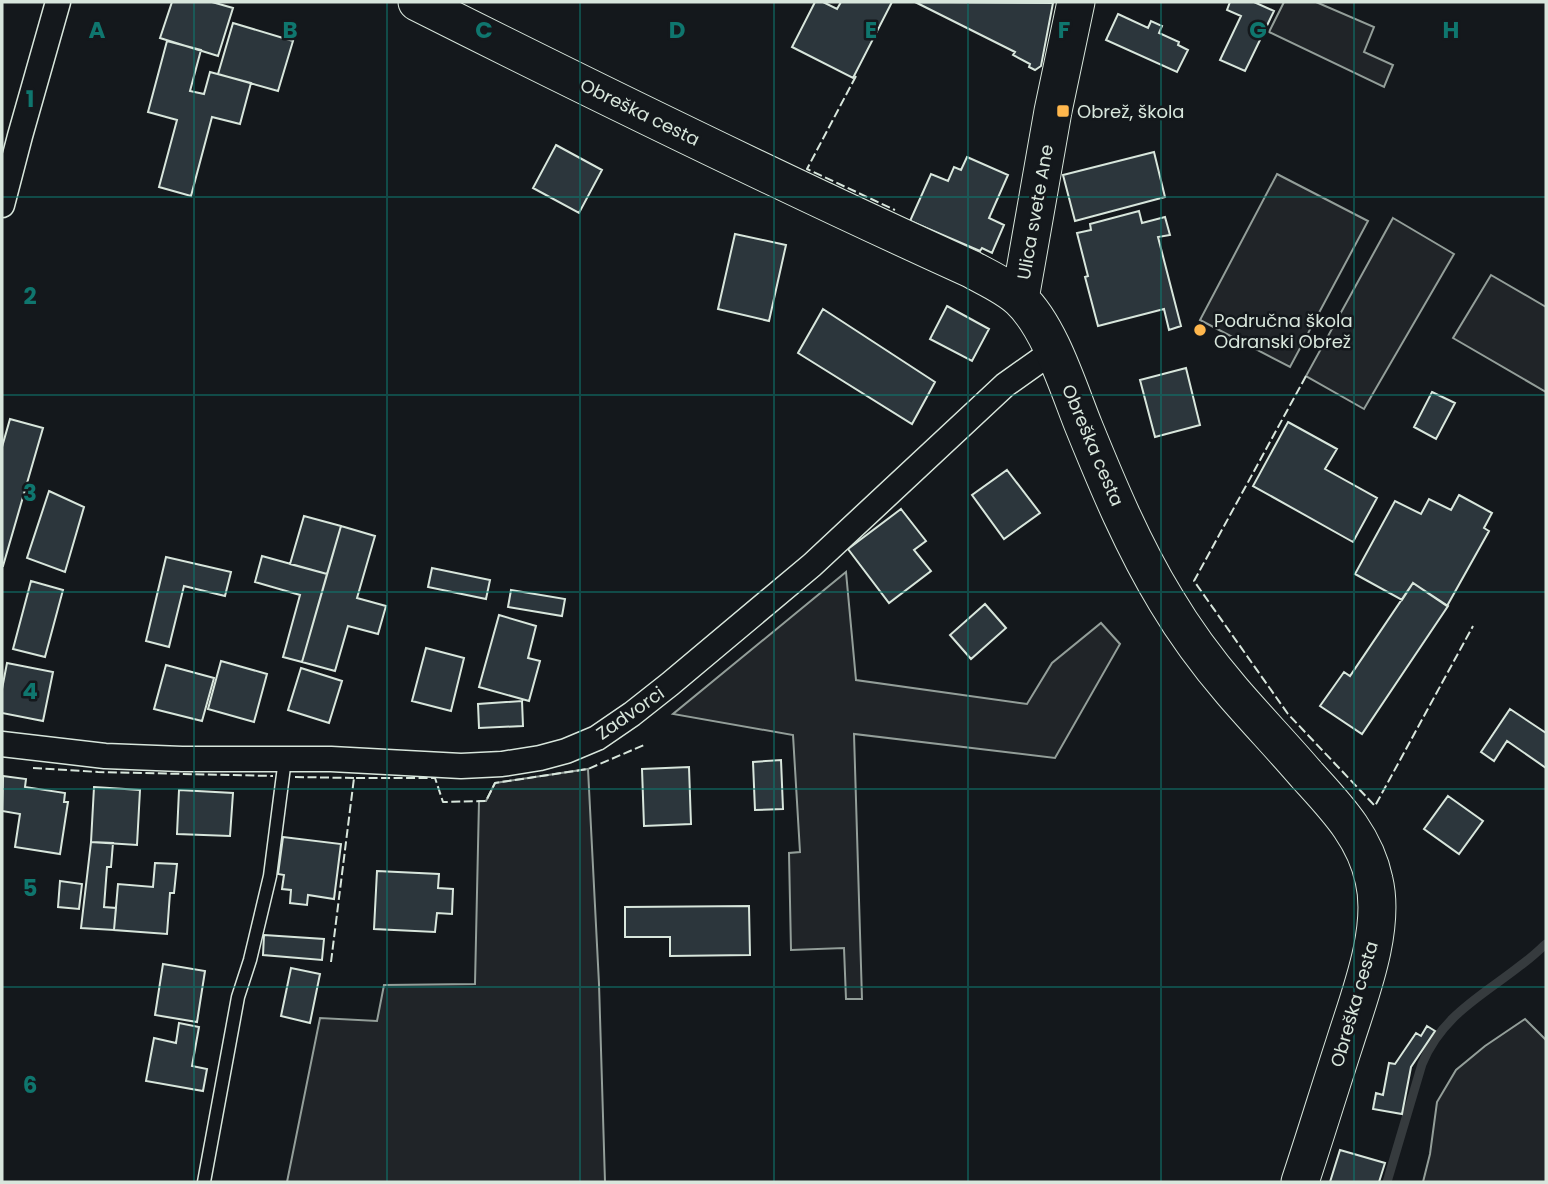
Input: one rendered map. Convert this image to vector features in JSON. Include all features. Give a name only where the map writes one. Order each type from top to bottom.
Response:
[{"type":"main road","name":"Obreška cesta","points":[[417,2],[792,186],[971,269],[1020,299],[1041,328],[1053,352],[1107,483],[1166,600],[1230,689],[1339,810],[1367,855],[1377,901],[1373,947],[1300,1182]]},
{"type":"main road","name":"Ulica svete Ane","points":[[1020,299],[1052,111],[1076,2]]},
{"type":"street","points":[[2,205],[58,2]]},
{"type":"street","name":"Zadvorci","points":[[2,744],[105,756],[331,759],[461,766],[502,764],[566,751],[597,738],[670,684],[812,565],[1005,385],[1053,352]]},
{"type":"lane","points":[[204,1182],[238,997],[250,960],[270,876],[285,759]]},
{"type":"shaded area","points":[[1284,2],[1316,2],[1374,27],[1364,52],[1393,65],[1384,87],[1269,32]]},
{"type":"shaded area","points":[[1277,174],[1368,221],[1290,367],[1200,320]]},
{"type":"shaded area","points":[[1393,218],[1454,254],[1364,409],[1306,376]]},
{"type":"shaded area","points":[[1491,275],[1546,307],[1546,392],[1453,338]]},
{"type":"shaded area","points":[[846,572],[856,680],[1027,704],[1052,663],[1101,623],[1120,644],[1055,758],[854,734],[862,999],[846,999],[844,948],[791,950],[789,853],[800,852],[793,735],[673,714]]},
{"type":"shaded area","points":[[588,769],[599,984],[605,1182],[287,1182],[320,1018],[377,1021],[384,985],[475,984],[479,801],[486,801],[495,783]]},
{"type":"shaded area","points":[[1525,1019],[1546,1040],[1546,1182],[1423,1182],[1437,1102],[1456,1070]]},
{"type":"building","points":[[172,2],[212,2],[233,8],[218,56],[160,38]]},
{"type":"building","points":[[815,2],[823,2],[837,9],[841,2],[892,2],[853,78],[792,47]]},
{"type":"building","points":[[915,2],[1053,3],[1041,66],[1035,70],[1029,67],[1030,64],[1013,55],[1015,52]]},
{"type":"building","points":[[1230,2],[1254,2],[1274,11],[1245,71],[1220,60],[1241,16],[1227,10]]},
{"type":"building","points":[[1118,14],[1148,28],[1151,21],[1162,26],[1159,33],[1179,42],[1178,45],[1188,50],[1177,72],[1106,40]]},
{"type":"building","points":[[233,23],[293,41],[278,91],[218,74]]},
{"type":"building","points":[[167,41],[201,50],[190,91],[204,94],[210,72],[251,83],[240,124],[212,117],[191,196],[159,187],[177,120],[148,112]]},
{"type":"building","points":[[556,145],[602,170],[579,213],[533,188]]},
{"type":"building","points":[[1154,152],[1165,197],[1075,221],[1063,175]]},
{"type":"building","points":[[967,157],[1008,175],[989,218],[1004,225],[992,253],[982,248],[980,251],[910,221],[931,174],[948,181],[954,167],[961,170]]},
{"type":"building","points":[[1139,211],[1142,223],[1165,217],[1170,235],[1158,237],[1181,326],[1169,330],[1164,309],[1098,326],[1085,277],[1088,276],[1077,233],[1091,230],[1090,224]]},
{"type":"building","points":[[735,234],[786,245],[769,321],[718,309]]},
{"type":"building","points":[[947,306],[989,329],[972,361],[930,339]]},
{"type":"building","points":[[823,309],[935,382],[912,424],[798,353]]},
{"type":"building","points":[[1186,368],[1200,425],[1155,437],[1140,380]]},
{"type":"building","points":[[1432,392],[1455,403],[1436,439],[1414,427]]},
{"type":"building","points":[[10,419],[43,428],[2,566],[2,447]]},
{"type":"building","points":[[1288,422],[1337,449],[1325,469],[1377,498],[1353,542],[1253,486]]},
{"type":"building","points":[[1007,470],[1040,513],[1004,539],[972,495]]},
{"type":"building","points":[[49,491],[84,507],[65,572],[27,558]]},
{"type":"building","points":[[1459,495],[1492,513],[1484,528],[1489,531],[1447,606],[1413,583],[1402,600],[1355,574],[1395,501],[1421,514],[1429,499],[1451,510]]},
{"type":"building","points":[[901,509],[926,541],[914,550],[931,571],[889,603],[848,549]]},
{"type":"building","points":[[304,516],[341,526],[327,574],[290,564]]},
{"type":"building","points":[[341,526],[375,536],[357,598],[386,606],[378,634],[348,626],[335,671],[302,662]]},
{"type":"building","points":[[262,556],[327,574],[302,662],[283,657],[300,595],[255,582]]},
{"type":"building","points":[[166,557],[231,572],[225,596],[184,586],[169,647],[146,641]]},
{"type":"building","points":[[432,568],[490,580],[486,599],[428,587]]},
{"type":"building","points":[[31,581],[63,590],[45,657],[13,649]]},
{"type":"building","points":[[1413,583],[1448,606],[1362,734],[1320,706],[1344,672],[1350,676]]},
{"type":"building","points":[[511,590],[565,599],[562,616],[508,607]]},
{"type":"building","points":[[985,604],[1006,628],[971,659],[950,635]]},
{"type":"building","points":[[499,615],[536,626],[528,658],[540,661],[529,701],[479,687]]},
{"type":"building","points":[[426,648],[464,658],[451,711],[412,701]]},
{"type":"building","points":[[221,661],[267,674],[254,722],[208,709]]},
{"type":"building","points":[[7,663],[53,672],[43,721],[2,713],[2,689]]},
{"type":"building","points":[[166,665],[214,678],[202,721],[154,709]]},
{"type":"building","points":[[301,668],[342,681],[329,723],[288,710]]},
{"type":"building","points":[[522,701],[523,726],[479,728],[478,704]]},
{"type":"building","points":[[1510,709],[1546,733],[1546,768],[1507,741],[1494,761],[1481,752]]},
{"type":"building","points":[[781,760],[783,809],[755,810],[753,762]]},
{"type":"building","points":[[689,767],[691,824],[644,826],[642,769]]},
{"type":"building","points":[[3,776],[26,779],[25,787],[65,793],[64,802],[68,802],[60,854],[15,847],[20,814],[2,811]]},
{"type":"building","points":[[94,787],[140,790],[137,845],[91,842]]},
{"type":"building","points":[[179,790],[233,793],[230,836],[177,834]]},
{"type":"building","points":[[1448,796],[1483,821],[1459,854],[1424,829]]},
{"type":"building","points":[[283,837],[341,844],[334,899],[308,895],[307,905],[290,903],[291,890],[282,889],[284,875],[278,874]]},
{"type":"building","points":[[91,842],[113,843],[111,867],[107,867],[104,907],[116,908],[114,930],[81,928]]},
{"type":"building","points":[[155,863],[177,864],[174,893],[170,893],[167,934],[114,930],[118,884],[153,887]]},
{"type":"building","points":[[377,871],[439,874],[438,888],[453,889],[452,914],[437,913],[435,932],[374,929]]},
{"type":"building","points":[[60,881],[82,884],[79,909],[58,907]]},
{"type":"building","points":[[749,906],[750,955],[670,956],[670,937],[625,937],[625,907]]},
{"type":"building","points":[[264,935],[324,939],[322,960],[263,955]]},
{"type":"building","points":[[163,964],[205,971],[197,1022],[155,1015]]},
{"type":"building","points":[[291,968],[320,974],[310,1023],[281,1016]]},
{"type":"building","points":[[179,1023],[199,1027],[192,1066],[207,1069],[203,1091],[146,1081],[154,1038],[176,1043]]},
{"type":"building","points":[[1427,1026],[1435,1031],[1411,1067],[1402,1114],[1373,1109],[1376,1093],[1383,1095],[1389,1063],[1395,1064],[1416,1033],[1421,1036]]},
{"type":"building","points":[[1340,1150],[1385,1163],[1379,1182],[1330,1182]]},
{"type":"waterway","points":[[1387,1182],[1422,1064],[1440,1032],[1464,1008],[1546,944]]},
{"type":"fence","points":[[856,76],[807,169],[895,210]]},
{"type":"fence","points":[[1306,376],[1194,581],[1288,714],[1375,806],[1473,626]]},
{"type":"fence","points":[[331,962],[354,778],[435,778],[443,802],[486,801],[495,783],[588,769],[644,745]]},
{"type":"fence","points":[[33,768],[273,776]]},
{"type":"fence","points":[[295,777],[354,778]]},
{"type":"place","name":"Obrež, škola","points":[[1063,111]]},
{"type":"place","name":"Područna škola Odranski Obrež","points":[[1200,330]]}]
